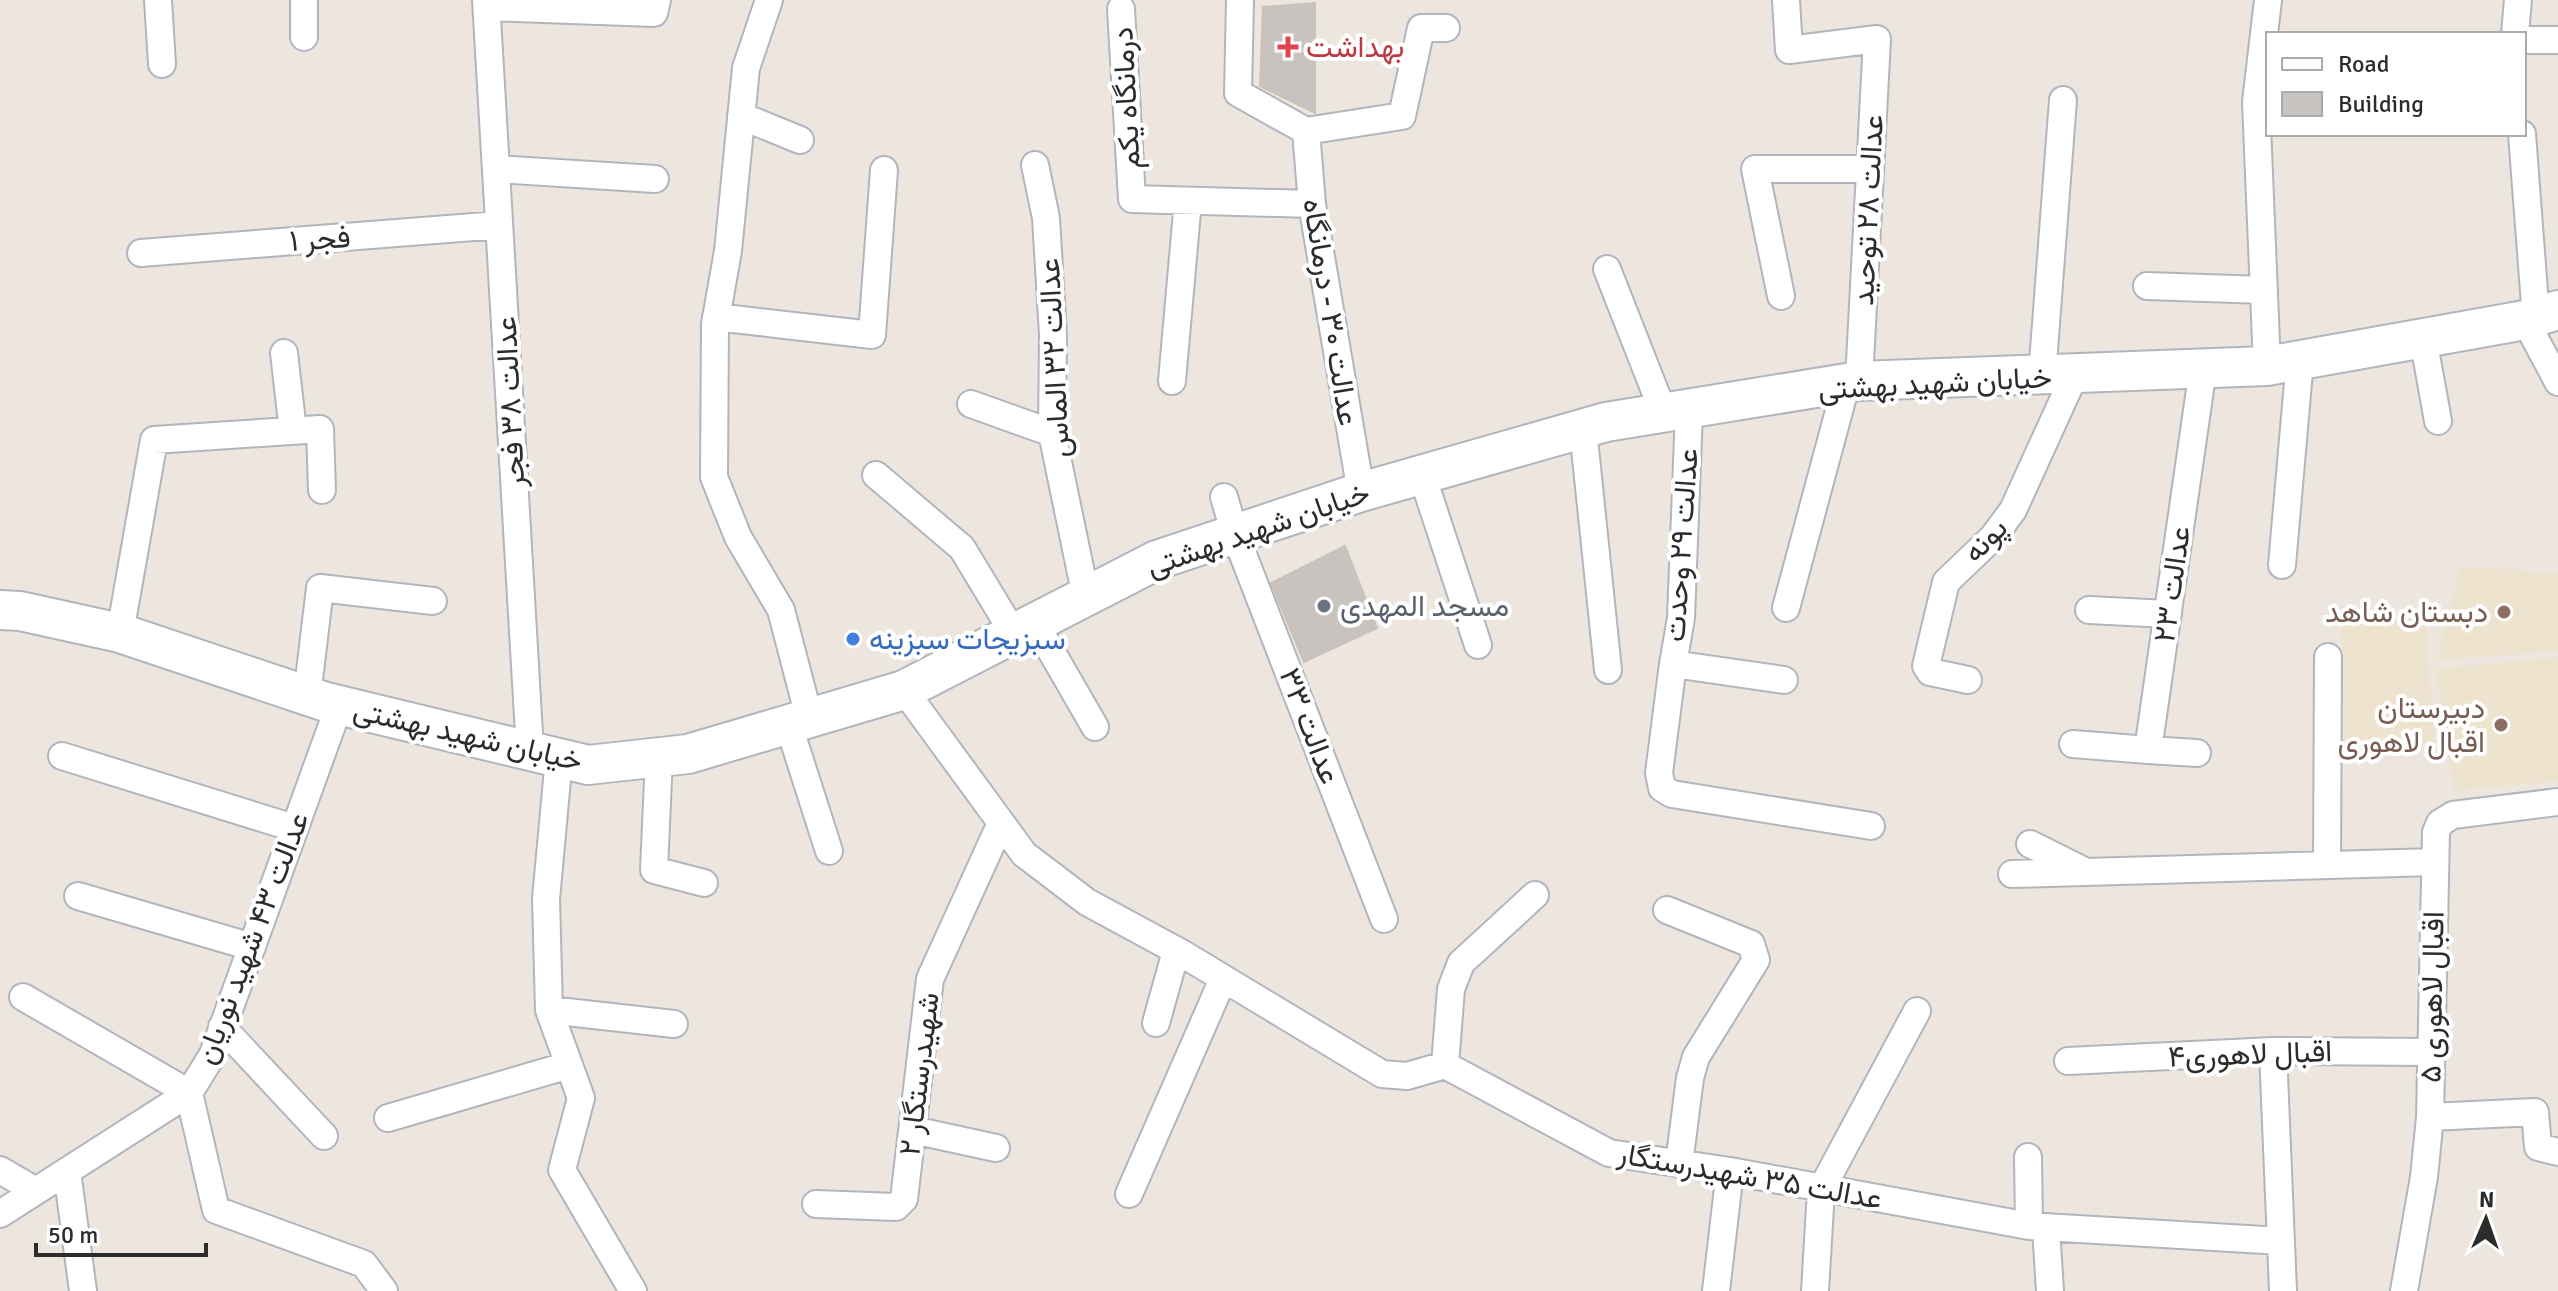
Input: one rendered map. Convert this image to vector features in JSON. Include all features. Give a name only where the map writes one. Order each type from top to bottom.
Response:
[{"type":"main road","name":"خیابان شهید بهشتی","points":[[0,610],[20,611],[120,633],[323,701],[588,765],[688,754],[904,690],[1157,560],[1361,492],[1583,429],[1853,383],[2283,363],[2540,316]]},
{"type":"street","points":[[158,0],[162,64]]},
{"type":"street","points":[[304,0],[304,37]]},
{"type":"street","points":[[487,4],[654,13],[657,0]]},
{"type":"street","points":[[769,0],[746,68],[728,251],[716,317],[714,477],[738,537],[781,610],[799,720],[829,851]]},
{"type":"street","points":[[1240,0],[1238,93],[1306,131],[1402,116],[1421,28],[1446,28]]},
{"type":"street","name":"عدالت ۲۸ توحید","points":[[1786,0],[1789,50],[1877,39],[1853,383],[1786,608]]},
{"type":"street","points":[[2268,0],[2256,102],[2264,290],[2283,363],[2282,565]]},
{"type":"street","points":[[2515,32],[2518,0]]},
{"type":"street","name":"عدالت ۳۸ فجر","points":[[487,4],[499,225],[544,755],[549,1010],[581,1098],[562,1170],[633,1291]]},
{"type":"street","name":"درمانگاه یکم","points":[[1121,9],[1132,199],[1312,204]]},
{"type":"street","points":[[2526,40],[2558,40]]},
{"type":"street","points":[[2058,375],[2063,100]]},
{"type":"street","points":[[741,116],[800,140]]},
{"type":"street","name":"عدالت ۳۰ - درمانگاه","points":[[1306,131],[1312,204],[1361,492]]},
{"type":"street","points":[[2522,136],[2540,316],[2558,382]]},
{"type":"street","name":"عدالت ۳۲ الماس","points":[[1035,165],[1046,218],[1053,321],[1052,433],[1086,597]]},
{"type":"street","points":[[496,169],[655,179]]},
{"type":"street","points":[[1781,296],[1755,169],[1870,169]]},
{"type":"street","points":[[716,317],[872,335],[884,170]]},
{"type":"street","points":[[1172,381],[1188,201]]},
{"type":"street","name":"فجر ۱","points":[[141,253],[499,225]]},
{"type":"street","points":[[1607,269],[1677,413]]},
{"type":"street","points":[[2147,286],[2264,290]]},
{"type":"street","points":[[2423,338],[2438,421]]},
{"type":"street","points":[[284,353],[293,431]]},
{"type":"street","name":"عدالت ۲۳","points":[[2148,750],[2203,369]]},
{"type":"street","name":"پونه","points":[[1968,680],[1930,672],[1926,666],[1946,582],[1993,537],[2013,510],[2058,375]]},
{"type":"street","points":[[971,404],[1052,433]]},
{"type":"street","name":"عدالت ۲۹ وحدت","points":[[1677,413],[1681,618],[1673,664],[1784,680]]},
{"type":"street","points":[[120,633],[154,440],[320,429],[322,490]]},
{"type":"street","points":[[1583,429],[1608,670]]},
{"type":"street","points":[[876,475],[962,548],[1095,727]]},
{"type":"street","points":[[1422,475],[1478,645]]},
{"type":"street","name":"عدالت ۳۳","points":[[1224,497],[1235,534],[1384,919]]},
{"type":"street","name":"عدالت ۴۳ شهید نوریان","points":[[0,1214],[189,1093],[213,1054],[294,828],[323,701],[320,588],[433,601]]},
{"type":"street","points":[[2089,610],[2168,614]]},
{"type":"street","points":[[2327,865],[2328,657]]},
{"type":"street","points":[[1673,664],[1659,773],[1662,788],[1672,794],[1871,826]]},
{"type":"street","points":[[904,690],[1024,854],[1087,902],[1176,951],[1382,1074],[1407,1076],[1445,1065],[1451,989],[1461,963],[1535,895]]},
{"type":"street","points":[[2073,744],[2197,753]]},
{"type":"street","points":[[62,756],[294,828]]},
{"type":"street","points":[[659,757],[654,870],[704,883]]},
{"type":"street","name":"اقبال لاهوری ۵","points":[[2404,1291],[2424,1177],[2430,1117],[2436,832],[2440,823],[2453,815],[2558,802]]},
{"type":"street","name":"شهیدرستگار ۲","points":[[816,1204],[901,1205],[930,979],[1001,823]]},
{"type":"street","points":[[2030,844],[2085,872]]},
{"type":"street","points":[[2012,874],[2435,862]]},
{"type":"street","points":[[78,896],[252,947]]},
{"type":"street","points":[[1667,910],[1751,944],[1756,960],[1696,1057],[1690,1078],[1679,1164]]},
{"type":"street","points":[[1156,1023],[1176,951]]},
{"type":"street","points":[[1129,1194],[1223,979]]},
{"type":"street","points":[[23,997],[189,1093],[216,1210],[364,1264],[384,1291]]},
{"type":"street","points":[[549,1010],[674,1024]]},
{"type":"street","points":[[1815,1291],[1821,1190],[1917,1011]]},
{"type":"street","points":[[222,1027],[324,1136]]},
{"type":"street","points":[[2273,1051],[2283,1291]]},
{"type":"street","name":"اقبال لاهوری۴","points":[[2068,1061],[2273,1051],[2431,1052]]},
{"type":"street","points":[[388,1118],[569,1065]]},
{"type":"street","name":"عدالت ۳۵ شهیدرستگار","points":[[1445,1065],[1609,1153],[1730,1171],[1821,1190],[2038,1227],[2281,1241]]},
{"type":"street","points":[[2430,1117],[2535,1103],[2538,1147],[2558,1152]]},
{"type":"street","points":[[913,1130],[996,1148]]},
{"type":"street","points":[[2028,1157],[2050,1291]]},
{"type":"street","points":[[0,1170],[36,1191]]},
{"type":"street","points":[[67,1171],[83,1291]]},
{"type":"street","points":[[1716,1291],[1730,1171]]},
{"type":"shaded area","name":"دبستان شاهد","points":[[2460,566],[2558,573],[2558,651],[2437,660]]},
{"type":"shaded area","points":[[2341,624],[2426,625],[2434,742],[2343,741]]},
{"type":"shaded area","name":"دبیرستان اقبال لاهوری","points":[[2558,657],[2558,781],[2453,791],[2436,669]]},
{"type":"building","name":"بهداشت","points":[[1315,3],[1315,113],[1260,86],[1263,7]]},
{"type":"building","name":"مسجد المهدی","points":[[1345,546],[1377,628],[1304,662],[1271,583]]},
{"type":"place","name":"بهداشت","points":[[1288,47]]},
{"type":"place","name":"مسجد المهدی","points":[[1324,606]]},
{"type":"place","name":"دبستان شاهد","points":[[2504,612]]},
{"type":"place","name":"سبزیجات سبزینه","points":[[853,639]]},
{"type":"place","name":"دبیرستان اقبال لاهوری","points":[[2501,725]]}]
